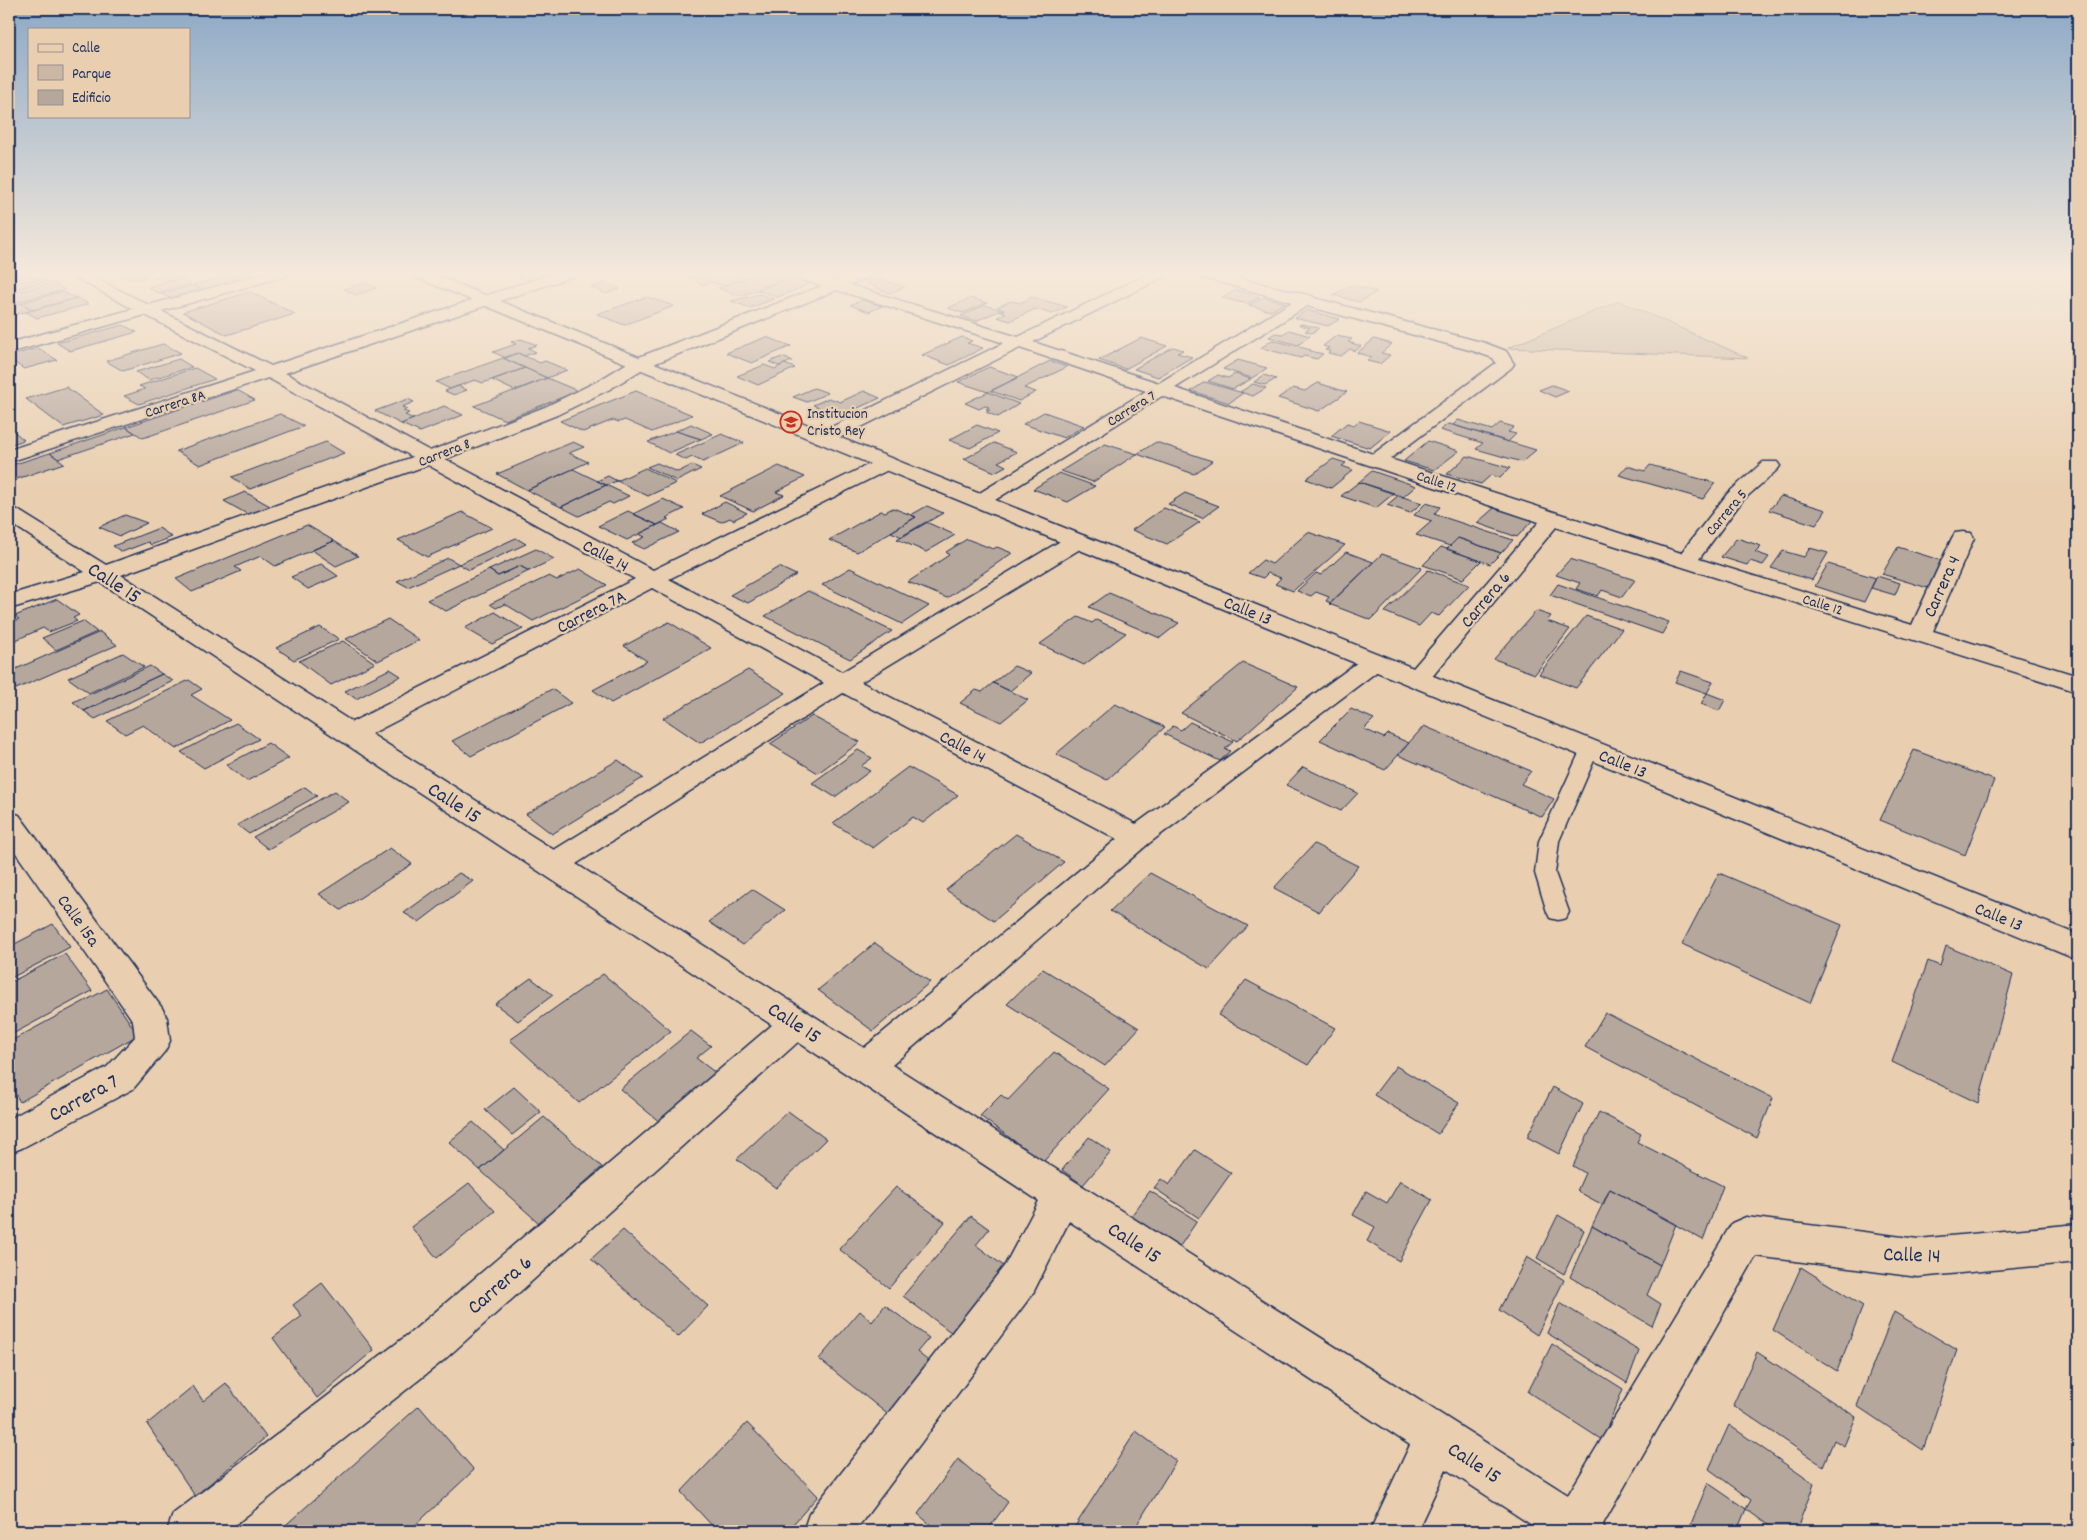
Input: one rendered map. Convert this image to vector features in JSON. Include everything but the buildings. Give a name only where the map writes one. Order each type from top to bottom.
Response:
[{"type":"main road","name":"Calle 14","points":[[217,345],[843,682],[1138,837]]},
{"type":"main road","name":"Carrera 8A","points":[[9,456],[351,345]]},
{"type":"main road","name":"Calle 13","points":[[595,345],[2078,948]]},
{"type":"main road","name":"Carrera 8","points":[[9,602],[102,574],[427,459],[551,411],[604,385],[640,363],[685,345]]},
{"type":"main road","points":[[824,438],[1011,345]]},
{"type":"main road","name":"Calle 12","points":[[1026,345],[1552,519],[2078,684]]},
{"type":"main road","name":"Carrera 7","points":[[980,501],[1233,345]]},
{"type":"main road","points":[[1376,460],[1505,364],[1500,355],[1471,345]]},
{"type":"main road","name":"Carrera 7A","points":[[350,734],[652,579],[887,463]]},
{"type":"main road","name":"Carrera 5","points":[[1686,561],[1735,497],[1770,466]]},
{"type":"main road","name":"Calle 15","points":[[9,513],[1578,1529]]},
{"type":"main road","name":"Carrera 6","points":[[1417,679],[1552,519]]},
{"type":"main road","name":"Carrera 4","points":[[1920,634],[1963,538]]},
{"type":"main road","points":[[553,865],[843,682],[1078,541]]},
{"type":"main road","points":[[866,1067],[1138,837],[1374,662]]},
{"type":"main road","name":"Calle 15a","points":[[9,822],[150,1018]]},
{"type":"main road","name":"Carrera 7","points":[[9,1137],[120,1078],[153,1041],[150,1018]]},
{"type":"main road","name":"Carrera 6","points":[[190,1531],[429,1345],[797,1023]]},
{"type":"main road","points":[[826,1531],[1019,1279],[1062,1195]]},
{"type":"main road","name":"Calle 14","points":[[1578,1529],[1746,1236],[1918,1258],[2078,1243]]},
{"type":"main road","points":[[1393,1531],[1437,1437]]},
{"type":"lane","points":[[1558,912],[1545,873],[1549,841],[1590,749]]},
{"type":"green space","points":[[1515,345],[1718,345],[1748,358],[1508,348]]},
{"type":"place","name":"Institucion Cristo Rey","points":[[791,422]]}]
